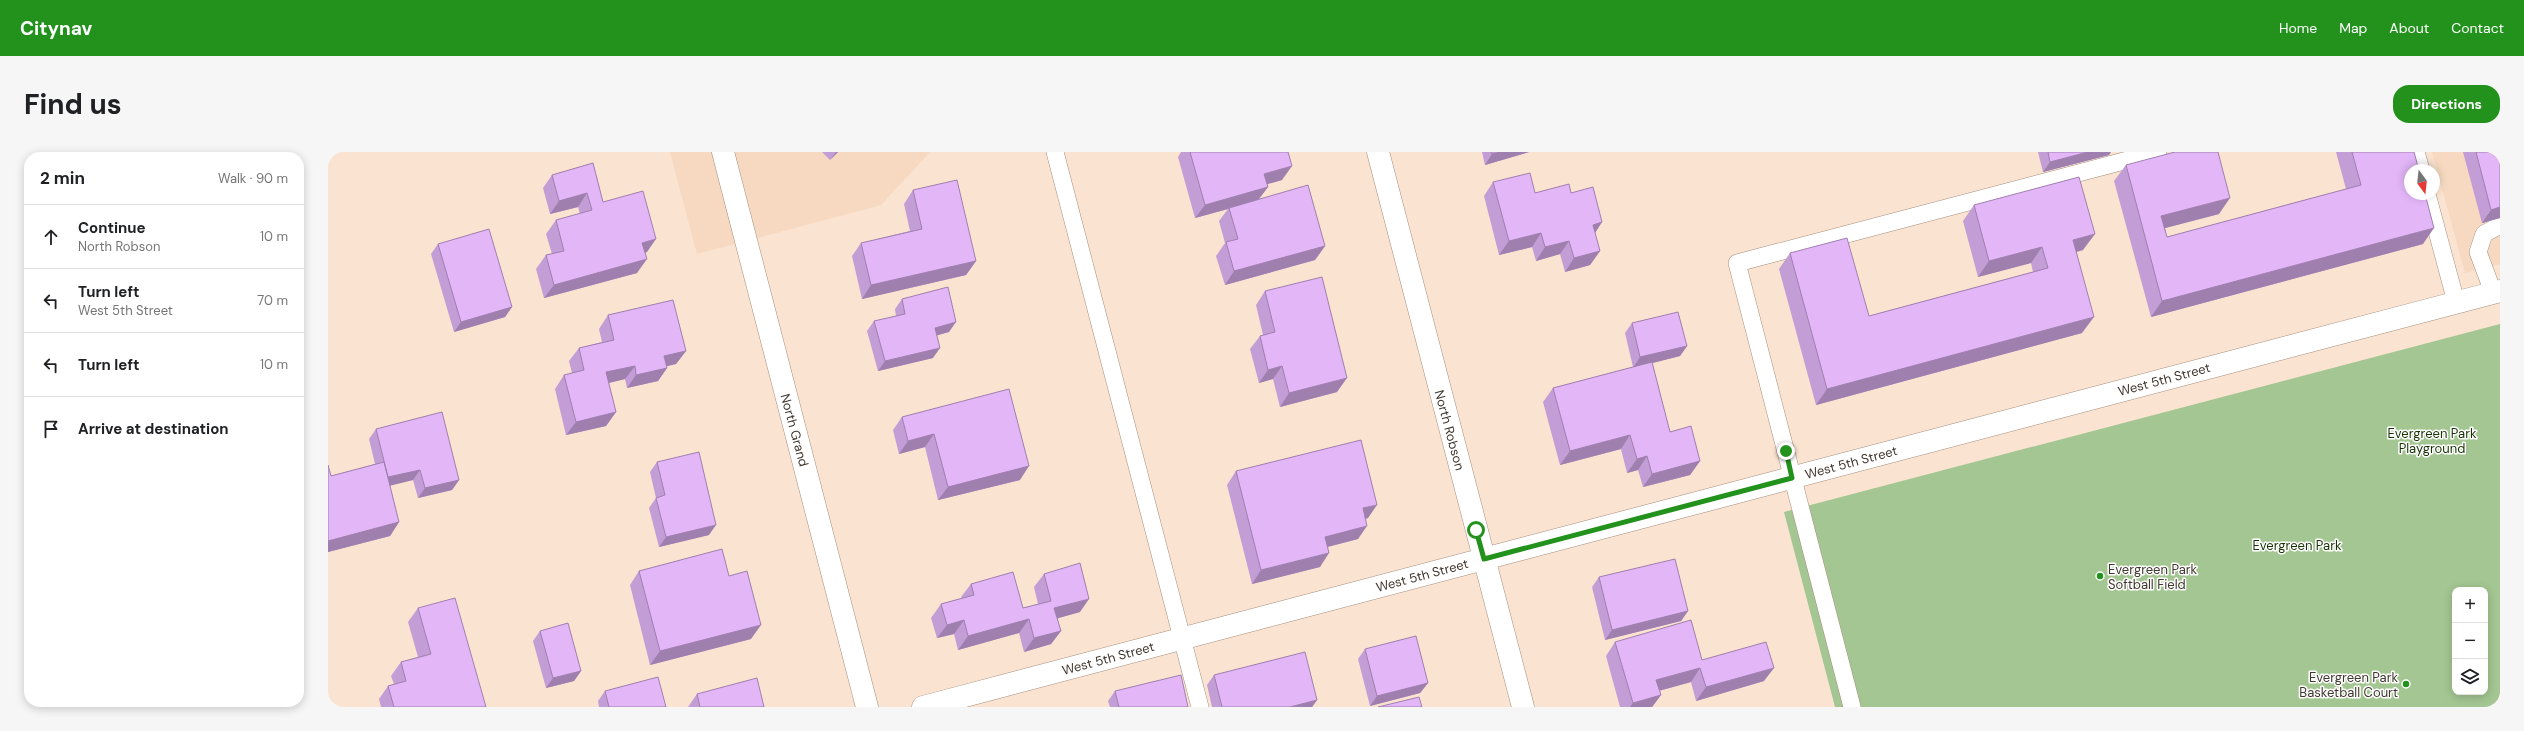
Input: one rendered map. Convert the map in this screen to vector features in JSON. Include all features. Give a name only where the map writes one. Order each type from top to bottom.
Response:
[{"type":"street","name":"North Grand","points":[[723,152],[867,707]]},
{"type":"street","name":"North Robson","points":[[1378,152],[1523,707]]},
{"type":"street","name":"West 5th Street","points":[[923,707],[2497,292]]},
{"type":"lane","points":[[1055,152],[1200,707]]},
{"type":"lane","points":[[1852,707],[1737,263],[2158,152]]},
{"type":"lane","points":[[2416,152],[2419,164]]},
{"type":"lane","points":[[2429,200],[2456,302]]},
{"type":"lane","points":[[2497,292],[2478,252],[2484,234],[2500,225]]},
{"type":"shaded area","points":[[670,152],[930,152],[881,205],[697,254]]},
{"type":"shaded area","points":[[2432,152],[2500,152],[2500,264],[2465,273],[2440,181],[2440,164],[2435,164]]},
{"type":"green space","name":"Evergreen Park","points":[[2500,324],[2500,707],[1835,707],[1784,512]]},
{"type":"building","points":[[1190,152],[1288,152],[1292,166],[1264,174],[1268,187],[1205,205]]},
{"type":"building","points":[[2048,152],[2088,152],[2050,162]]},
{"type":"building","points":[[2175,152],[2218,152],[2230,198],[2161,216],[2167,237],[2361,185],[2352,152],[2414,152],[2417,164],[2404,164],[2404,200],[2427,200],[2434,228],[2162,301],[2126,165]]},
{"type":"building","points":[[2476,152],[2500,152],[2500,207],[2491,210]]},
{"type":"building","points":[[593,163],[603,202],[643,191],[656,239],[642,243],[647,259],[554,285],[546,255],[564,251],[556,220],[592,210],[587,193],[559,201],[552,175]]},
{"type":"building","points":[[1530,173],[1535,193],[1569,184],[1571,193],[1593,187],[1602,222],[1593,225],[1600,251],[1574,258],[1569,241],[1545,247],[1541,233],[1509,241],[1493,182]]},
{"type":"building","points":[[2079,177],[2095,234],[2073,240],[2094,317],[1827,389],[1790,253],[1847,238],[1869,316],[2048,268],[2042,247],[1989,261],[1974,205]]},
{"type":"building","points":[[957,180],[976,261],[871,285],[861,243],[922,229],[913,190]]},
{"type":"building","points":[[1308,185],[1325,246],[1234,271],[1226,242],[1238,239],[1229,208]]},
{"type":"building","points":[[489,229],[512,307],[461,322],[438,244]]},
{"type":"building","points":[[1322,277],[1347,378],[1289,393],[1282,366],[1268,370],[1260,336],[1275,332],[1265,291]]},
{"type":"building","points":[[948,287],[956,322],[935,328],[940,348],[885,361],[874,321],[905,314],[902,299]]},
{"type":"building","points":[[673,300],[686,351],[664,356],[667,368],[636,375],[635,366],[606,372],[616,412],[576,422],[564,375],[584,370],[579,348],[614,340],[608,315]]},
{"type":"building","points":[[1678,312],[1687,346],[1640,357],[1632,323]]},
{"type":"building","points":[[1652,362],[1670,432],[1691,426],[1700,461],[1652,474],[1647,456],[1637,459],[1630,435],[1570,451],[1553,388]]},
{"type":"building","points":[[1009,389],[1029,466],[948,487],[934,434],[908,441],[902,417]]},
{"type":"building","points":[[442,412],[459,480],[425,488],[420,470],[388,477],[376,429]]},
{"type":"building","points":[[1361,440],[1377,505],[1363,508],[1367,526],[1325,537],[1329,553],[1261,570],[1236,471]]},
{"type":"building","points":[[699,452],[716,525],[666,537],[656,498],[665,495],[657,462]]},
{"type":"building","points":[[384,462],[399,522],[328,541],[328,465],[331,476]]},
{"type":"building","points":[[722,549],[729,576],[747,571],[761,625],[660,651],[639,571]]},
{"type":"building","points":[[1675,559],[1688,611],[1612,630],[1599,577]]},
{"type":"building","points":[[1080,563],[1089,599],[1054,608],[1061,631],[1034,638],[1029,619],[968,636],[964,620],[947,625],[941,604],[974,595],[971,584],[1013,572],[1023,608],[1051,601],[1044,574]]},
{"type":"building","points":[[455,598],[486,707],[394,707],[388,686],[406,681],[401,662],[431,654],[418,608]]},
{"type":"building","points":[[1691,620],[1702,660],[1766,642],[1774,668],[1706,687],[1700,668],[1656,680],[1661,695],[1633,703],[1615,642]]},
{"type":"building","points":[[568,623],[581,671],[553,678],[540,631]]},
{"type":"building","points":[[1416,636],[1428,683],[1377,696],[1365,649]]},
{"type":"building","points":[[1305,652],[1317,700],[1290,707],[1222,707],[1214,675]]},
{"type":"building","points":[[1181,675],[1188,707],[1119,707],[1115,691]]},
{"type":"building","points":[[658,677],[666,707],[609,707],[605,691]]},
{"type":"building","points":[[757,678],[764,707],[700,707],[697,694]]},
{"type":"building","points":[[1419,697],[1422,707],[1378,707]]},
{"type":"place","name":"Evergreen Park Softball Field","points":[[2100,576]]},
{"type":"place","name":"Evergreen Park Basketball Court","points":[[2406,684]]},
{"type":"route","points":[[1476,530],[1484,559],[1792,478],[1786,451]]},
{"type":"park label","name":"Evergreen Park Playground","points":[[2432,440]]}]
